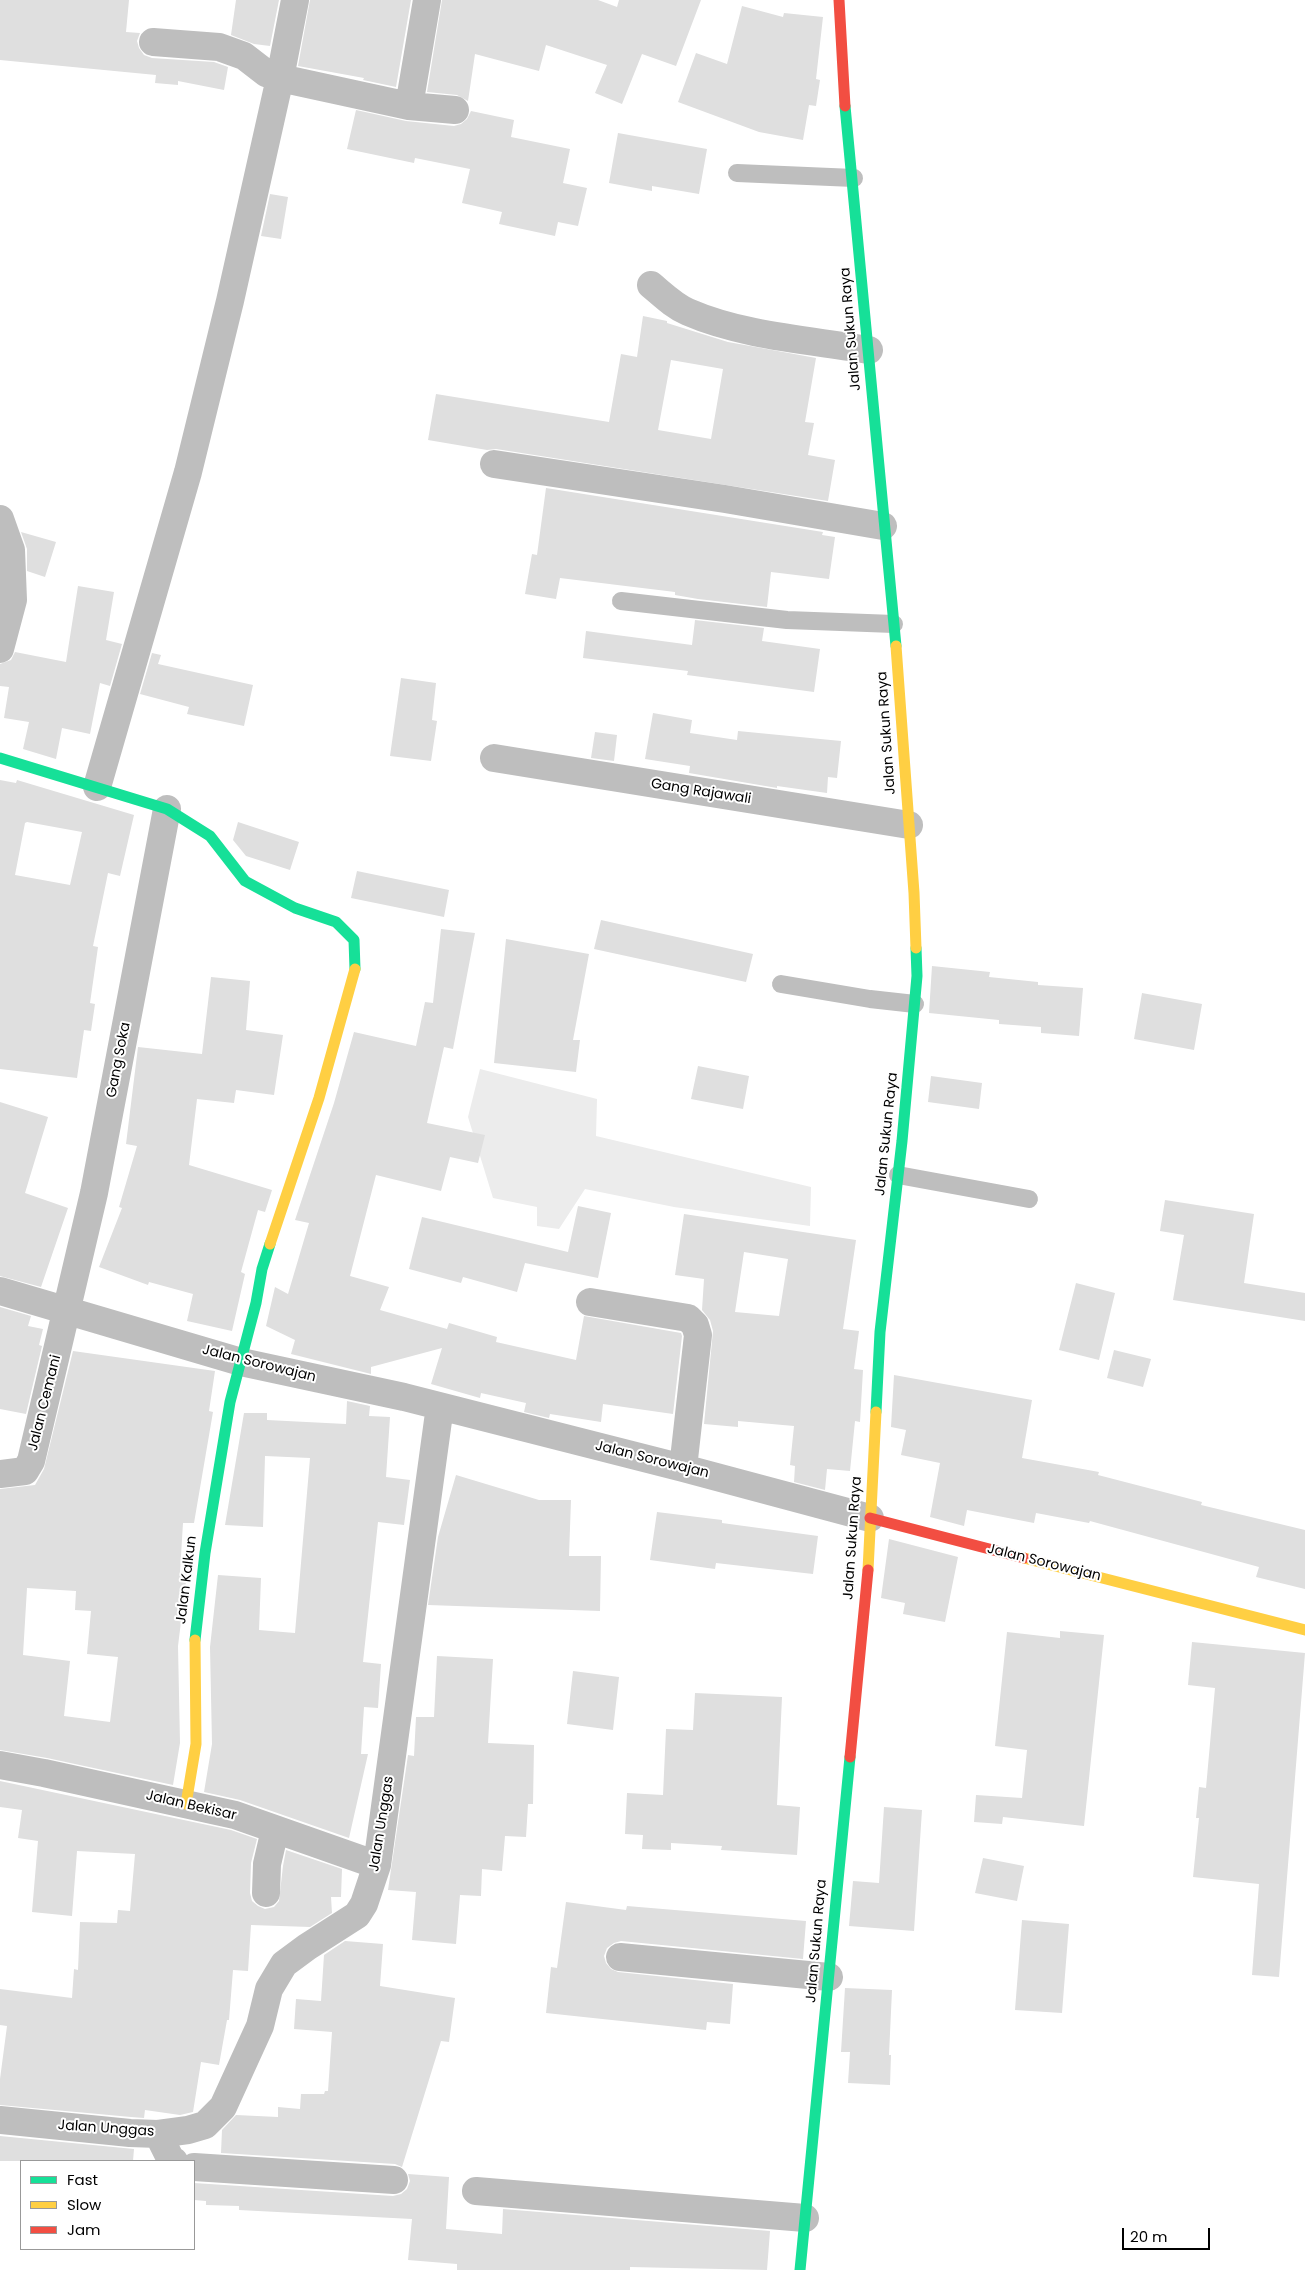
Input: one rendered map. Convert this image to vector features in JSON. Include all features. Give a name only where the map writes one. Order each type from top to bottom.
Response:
[{"type":"street","points":[[97,787],[188,472],[230,301],[280,78],[294,0]]},
{"type":"street","points":[[409,106],[427,0]]},
{"type":"street","name":"Jalan Sukun Raya","points":[[800,2270],[870,1547],[880,1332],[898,1175],[915,1004],[916,976],[909,825],[894,624],[883,526],[837,0]]},
{"type":"street","points":[[152,42],[219,47],[244,56],[266,73],[280,78],[409,106],[456,110]]},
{"type":"street","points":[[651,285],[688,312],[746,330],[868,350]]},
{"type":"street","points":[[494,464],[725,499],[883,526]]},
{"type":"street","points":[[0,519],[10,550],[13,600],[0,649]]},
{"type":"street","name":"Jalan Kalkun","points":[[0,758],[167,809],[210,836],[245,882],[295,908],[336,922],[354,940],[356,965],[319,1098],[262,1269],[228,1412],[205,1553],[194,1646],[196,1744],[186,1804]]},
{"type":"street","name":"Gang Rajawali","points":[[494,758],[909,825]]},
{"type":"street","name":"Gang Soka","points":[[68,1310],[94,1193],[167,809]]},
{"type":"street","name":"Jalan Sorowajan","points":[[0,1291],[241,1362],[440,1406],[1305,1630]]},
{"type":"street","points":[[590,1302],[688,1318],[695,1326],[698,1335],[683,1468]]},
{"type":"street","name":"Jalan Cemani","points":[[0,1474],[25,1471],[31,1461],[68,1310]]},
{"type":"street","name":"Jalan Unggas","points":[[0,2120],[106,2131],[158,2134],[188,2130],[204,2125],[223,2107],[260,2026],[269,1989],[284,1964],[307,1946],[357,1915],[364,1904],[377,1865],[440,1406]]},
{"type":"street","name":"Jalan Bekisar","points":[[0,1765],[235,1815],[377,1865]]},
{"type":"street","points":[[266,1893],[267,1864],[276,1830]]},
{"type":"street","points":[[620,1957],[829,1977]]},
{"type":"street","points":[[158,2134],[171,2160]]},
{"type":"street","points":[[195,2167],[394,2180]]},
{"type":"street","points":[[476,2192],[805,2218]]},
{"type":"lane","points":[[737,173],[854,178]]},
{"type":"lane","points":[[621,601],[793,621],[894,624]]},
{"type":"lane","points":[[781,984],[870,999],[915,1004]]},
{"type":"lane","points":[[898,1175],[1029,1198]]},
{"type":"shaded area","points":[[480,1069],[597,1099],[596,1136],[811,1187],[810,1226],[674,1207],[585,1189],[559,1229],[537,1226],[537,1207],[493,1198],[468,1117]]},
{"type":"building","points":[[0,0],[129,0],[126,32],[140,33],[137,41],[144,55],[152,58],[214,62],[228,67],[224,90],[178,81],[178,85],[155,83],[156,75],[0,60]]},
{"type":"building","points":[[236,0],[279,0],[270,46],[254,44],[231,35]]},
{"type":"building","points":[[310,0],[411,0],[396,87],[363,80],[364,78],[298,66]]},
{"type":"building","points":[[442,0],[598,0],[617,7],[619,0],[701,0],[676,66],[642,54],[622,104],[595,93],[607,65],[546,45],[539,71],[475,54],[468,101],[457,95],[427,92]]},
{"type":"building","points":[[742,6],[783,17],[784,13],[823,17],[816,79],[820,80],[816,106],[809,105],[803,140],[759,132],[678,102],[696,53],[727,64]]},
{"type":"building","points":[[356,110],[406,121],[454,126],[461,124],[467,119],[471,111],[514,120],[511,137],[570,149],[563,183],[587,188],[578,226],[558,222],[555,236],[499,224],[502,212],[462,203],[470,169],[415,158],[414,163],[347,149]]},
{"type":"building","points":[[618,133],[707,149],[699,194],[652,186],[652,191],[609,183]]},
{"type":"building","points":[[270,194],[288,197],[281,239],[261,236]]},
{"type":"building","points":[[643,316],[667,321],[667,323],[728,342],[816,358],[805,422],[814,423],[808,455],[835,460],[828,501],[428,440],[436,394],[609,422],[621,354],[637,357]],"holes":[[[671,360],[723,369],[711,439],[658,430]]]},
{"type":"building","points":[[546,488],[823,532],[822,535],[835,537],[829,579],[771,572],[767,607],[698,599],[675,595],[675,592],[560,578],[556,599],[525,594],[532,554],[537,555]]},
{"type":"building","points":[[21,532],[56,542],[45,577],[27,571],[27,549]]},
{"type":"building","points":[[78,586],[114,592],[106,640],[122,644],[110,686],[100,683],[90,734],[62,728],[56,759],[23,749],[29,722],[4,718],[9,687],[0,686],[0,664],[11,660],[15,652],[66,662]]},
{"type":"building","points":[[695,620],[764,628],[762,641],[820,649],[814,692],[687,675],[688,671],[583,658],[586,631],[692,645]]},
{"type":"building","points":[[152,653],[161,655],[158,664],[253,685],[244,726],[187,714],[189,707],[140,694]]},
{"type":"building","points":[[401,678],[436,683],[432,720],[437,721],[431,761],[390,756]]},
{"type":"building","points":[[653,713],[692,720],[690,733],[737,740],[738,731],[841,741],[837,778],[828,777],[827,793],[777,786],[777,788],[689,773],[690,766],[645,759]]},
{"type":"building","points":[[595,732],[617,735],[614,761],[591,758]]},
{"type":"building","points":[[0,780],[16,783],[17,780],[134,815],[120,876],[108,873],[93,946],[98,947],[90,1003],[95,1004],[91,1031],[84,1030],[77,1078],[0,1069]],"holes":[[[25,823],[82,832],[70,885],[15,875]]]},
{"type":"building","points":[[238,822],[299,842],[290,870],[246,856],[233,840]]},
{"type":"building","points":[[357,871],[449,890],[444,917],[351,898]]},
{"type":"building","points":[[601,920],[753,954],[746,982],[594,949]]},
{"type":"building","points":[[441,929],[475,933],[453,1049],[444,1047],[427,1123],[485,1135],[478,1163],[450,1157],[441,1191],[376,1175],[350,1276],[389,1287],[380,1310],[447,1329],[449,1323],[497,1337],[496,1342],[576,1360],[584,1316],[681,1333],[673,1414],[603,1404],[601,1422],[550,1414],[549,1418],[524,1412],[526,1403],[481,1393],[480,1398],[431,1384],[442,1348],[371,1367],[371,1374],[291,1354],[295,1340],[266,1326],[275,1287],[288,1294],[309,1223],[295,1220],[334,1103],[354,1032],[416,1046],[425,1002],[433,1003]]},
{"type":"building","points":[[506,939],[589,954],[573,1040],[580,1040],[576,1072],[494,1063]]},
{"type":"building","points":[[932,966],[990,972],[989,977],[1038,982],[1038,985],[1083,988],[1079,1036],[1041,1033],[1041,1027],[999,1024],[999,1020],[929,1013]]},
{"type":"building","points":[[211,977],[250,981],[246,1030],[283,1035],[274,1095],[236,1090],[234,1103],[197,1099],[189,1165],[272,1190],[265,1212],[258,1210],[241,1272],[245,1274],[232,1331],[187,1321],[193,1294],[149,1282],[148,1285],[99,1267],[122,1208],[119,1207],[137,1146],[126,1144],[138,1047],[202,1054]]},
{"type":"building","points":[[1142,993],[1202,1004],[1194,1050],[1134,1039]]},
{"type":"building","points":[[698,1066],[749,1076],[743,1109],[691,1099]]},
{"type":"building","points":[[931,1076],[982,1083],[979,1109],[928,1102]]},
{"type":"building","points":[[0,1102],[48,1117],[25,1193],[68,1208],[41,1287],[0,1276]]},
{"type":"building","points":[[1165,1200],[1254,1214],[1244,1283],[1305,1293],[1305,1321],[1173,1300],[1184,1235],[1160,1231]]},
{"type":"building","points":[[578,1206],[611,1213],[598,1278],[525,1263],[517,1292],[463,1277],[461,1283],[409,1269],[422,1217],[568,1252]]},
{"type":"building","points":[[684,1214],[856,1240],[843,1329],[859,1331],[854,1369],[863,1370],[860,1422],[855,1421],[850,1471],[827,1469],[825,1490],[794,1482],[795,1466],[790,1465],[794,1426],[738,1421],[738,1427],[704,1424],[713,1331],[710,1320],[702,1310],[704,1279],[675,1275]],"holes":[[[744,1252],[788,1259],[779,1316],[735,1312]]]},
{"type":"building","points":[[1076,1283],[1115,1293],[1099,1360],[1059,1350]]},
{"type":"building","points":[[0,1307],[31,1316],[28,1326],[43,1329],[39,1345],[42,1346],[26,1414],[0,1409]]},
{"type":"building","points":[[1114,1350],[1151,1359],[1143,1387],[1107,1378]]},
{"type":"building","points":[[73,1351],[215,1371],[209,1411],[213,1412],[194,1523],[183,1523],[180,1572],[187,1573],[178,1646],[180,1743],[173,1785],[0,1750],[0,1489],[35,1485],[44,1469]],"holes":[[[27,1588],[76,1591],[75,1610],[91,1611],[87,1654],[118,1657],[110,1722],[64,1716],[70,1661],[23,1655]]]},
{"type":"building","points":[[894,1375],[1032,1400],[1022,1458],[1099,1472],[1098,1475],[1202,1502],[1201,1505],[1305,1530],[1305,1589],[1256,1577],[1259,1567],[1090,1521],[1089,1523],[1036,1513],[1034,1523],[967,1510],[964,1526],[930,1517],[940,1463],[901,1455],[906,1430],[891,1427]]},
{"type":"building","points":[[347,1401],[370,1406],[369,1416],[390,1417],[386,1477],[410,1480],[404,1525],[378,1522],[363,1662],[381,1664],[378,1708],[364,1707],[361,1754],[368,1754],[349,1838],[240,1800],[204,1792],[212,1744],[210,1647],[218,1575],[261,1578],[259,1630],[295,1633],[310,1458],[265,1456],[263,1527],[225,1525],[244,1413],[267,1413],[267,1420],[346,1424]]},
{"type":"building","points":[[456,1475],[539,1500],[571,1500],[569,1556],[601,1556],[600,1611],[428,1605],[438,1537]]},
{"type":"building","points":[[657,1512],[722,1520],[722,1523],[818,1536],[813,1574],[716,1563],[715,1569],[650,1560]]},
{"type":"building","points":[[889,1539],[958,1557],[945,1622],[903,1614],[905,1603],[881,1598]]},
{"type":"building","points":[[1060,1631],[1104,1635],[1084,1826],[1003,1817],[1002,1824],[974,1822],[976,1795],[1022,1798],[1027,1750],[995,1746],[1007,1632],[1060,1638]]},
{"type":"building","points":[[1192,1642],[1305,1653],[1279,1977],[1252,1975],[1259,1884],[1193,1877],[1199,1818],[1196,1818],[1199,1787],[1206,1788],[1215,1688],[1188,1685]]},
{"type":"building","points":[[437,1656],[493,1659],[488,1743],[534,1745],[533,1804],[528,1804],[526,1837],[505,1836],[502,1871],[482,1869],[481,1896],[460,1895],[456,1944],[412,1940],[416,1892],[388,1890],[408,1755],[414,1756],[416,1717],[434,1717]]},
{"type":"building","points":[[573,1671],[619,1677],[613,1730],[567,1724]]},
{"type":"building","points":[[695,1693],[782,1697],[777,1805],[800,1807],[797,1855],[721,1850],[722,1846],[671,1843],[671,1850],[642,1849],[643,1835],[625,1834],[627,1793],[663,1795],[666,1729],[693,1730]]},
{"type":"building","points":[[0,1781],[231,1830],[257,1839],[251,1863],[250,1893],[252,1901],[265,1909],[274,1907],[279,1901],[286,1850],[342,1869],[341,1897],[331,1897],[332,1913],[310,1927],[251,1925],[248,1971],[233,1970],[229,2020],[227,2020],[219,2065],[201,2062],[193,2112],[180,2115],[145,2110],[144,2118],[0,2105],[0,2079],[7,2026],[0,2025],[0,1989],[72,1998],[74,1969],[78,1970],[80,1922],[117,1923],[118,1910],[130,1911],[135,1854],[77,1851],[72,1916],[32,1912],[38,1841],[18,1838],[22,1810],[0,1807]]},
{"type":"building","points":[[884,1807],[922,1810],[914,1931],[849,1926],[853,1881],[879,1883]]},
{"type":"building","points":[[983,1858],[1024,1866],[1017,1901],[975,1893]]},
{"type":"building","points":[[566,1902],[626,1910],[627,1906],[806,1921],[803,1959],[621,1941],[607,1948],[604,1956],[606,1963],[611,1969],[618,1972],[733,1984],[730,2024],[707,2022],[706,2030],[546,2013],[551,1967],[557,1968]]},
{"type":"building","points":[[1022,1920],[1069,1924],[1062,2013],[1015,2010]]},
{"type":"building","points":[[345,1941],[383,1944],[380,1986],[455,1998],[449,2042],[441,2041],[402,2167],[395,2164],[221,2153],[222,2130],[236,2115],[278,2117],[278,2107],[300,2109],[301,2094],[324,2094],[325,2091],[328,2091],[332,2032],[294,2029],[296,1999],[321,2001],[324,1955]]},
{"type":"building","points":[[845,1988],[892,1990],[889,2055],[891,2055],[890,2085],[848,2083],[850,2052],[841,2052]]},
{"type":"building","points":[[0,2136],[134,2149],[133,2160],[0,2161]]},
{"type":"building","points":[[408,2174],[449,2177],[446,2229],[502,2234],[503,2209],[770,2231],[767,2270],[630,2267],[630,2270],[457,2270],[457,2264],[408,2260],[412,2219],[239,2210],[239,2206],[206,2205],[206,2201],[195,2200],[195,2183],[393,2196],[401,2194],[407,2189],[410,2181]]},
{"type":"traffic: fast","points":[[845,106],[896,646]]},
{"type":"traffic: fast","points":[[0,758],[167,809],[210,836],[245,881],[295,908],[336,922],[354,940],[355,969]]},
{"type":"traffic: fast","points":[[876,1412],[880,1332],[902,1141],[917,976],[916,948]]},
{"type":"traffic: fast","points":[[195,1640],[205,1553],[230,1402],[256,1303],[262,1269],[270,1244]]},
{"type":"traffic: fast","points":[[800,2270],[850,1757]]},
{"type":"traffic: slow","points":[[896,646],[914,893],[916,948]]},
{"type":"traffic: slow","points":[[270,1244],[319,1098],[355,969]]},
{"type":"traffic: slow","points":[[868,1570],[876,1412]]},
{"type":"traffic: slow","points":[[1024,1558],[1305,1630]]},
{"type":"traffic: slow","points":[[186,1804],[196,1744],[195,1640]]},
{"type":"traffic: jam","points":[[839,0],[845,106]]},
{"type":"traffic: jam","points":[[870,1518],[1024,1558]]},
{"type":"traffic: jam","points":[[850,1757],[868,1570]]}]
